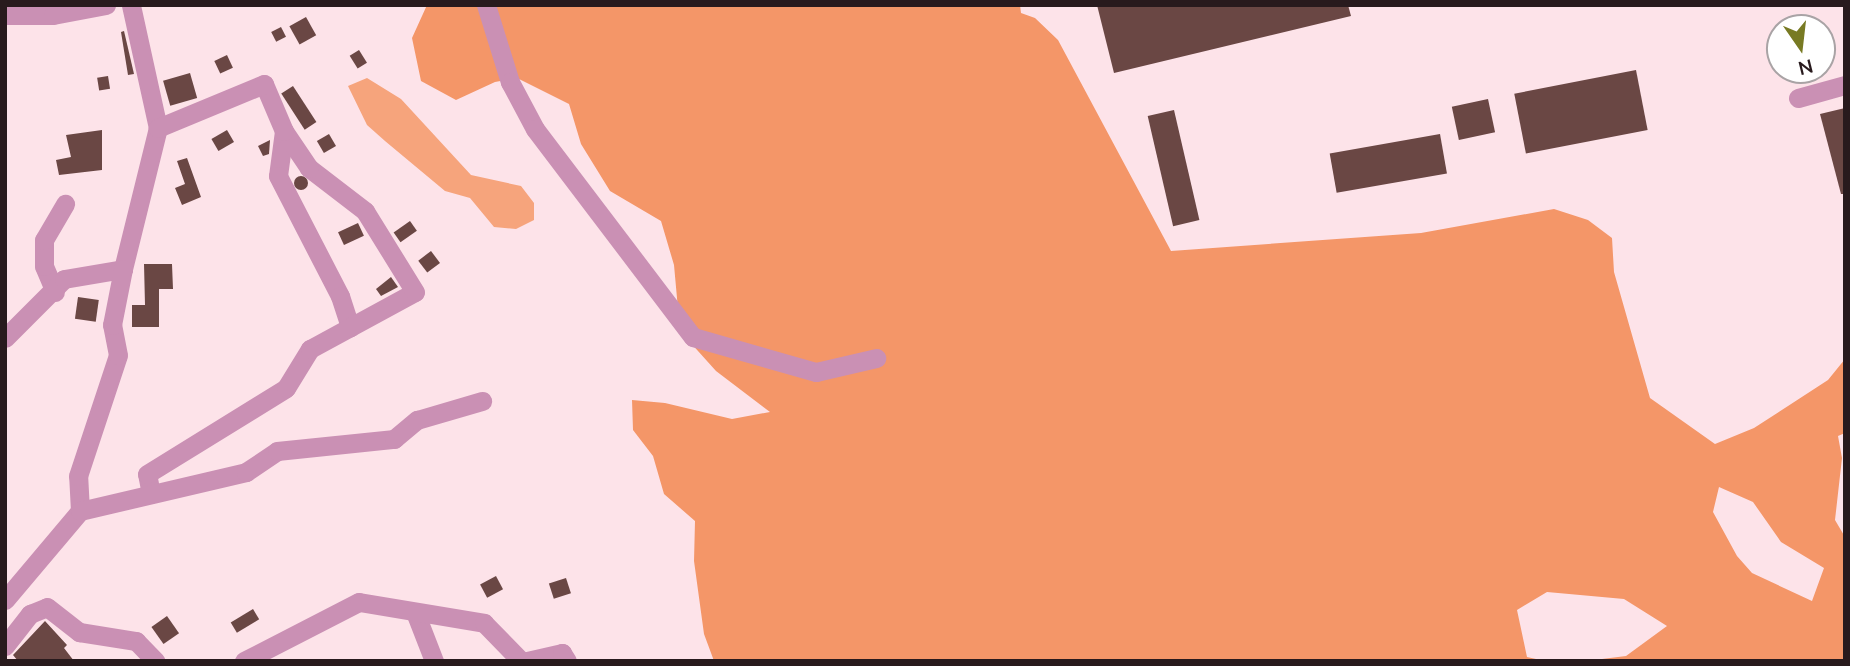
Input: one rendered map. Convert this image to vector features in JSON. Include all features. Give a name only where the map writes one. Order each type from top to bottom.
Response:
[{"type":"street","points":[[5,15],[53,15],[105,5]]},
{"type":"street","points":[[80,511],[78,476],[118,355],[112,324],[158,128],[131,5]]},
{"type":"street","points":[[486,5],[510,82],[535,129],[693,337],[816,372],[876,358]]},
{"type":"street","points":[[151,494],[147,474],[286,388],[310,349],[415,292],[365,211],[309,168],[284,131],[264,84],[158,128]]},
{"type":"street","points":[[1798,98],[1845,85]]},
{"type":"street","points":[[284,131],[278,176],[340,296],[349,327]]},
{"type":"street","points":[[55,292],[44,266],[44,240],[65,204]]},
{"type":"street","points":[[5,338],[55,292],[64,279],[123,270]]},
{"type":"street","points":[[5,600],[80,511],[246,472],[277,451],[394,439],[417,420],[482,401]]},
{"type":"street","points":[[244,661],[359,602],[484,623],[521,661]]},
{"type":"street","points":[[5,646],[30,614],[47,607],[79,632],[136,641],[155,661]]},
{"type":"street","points":[[415,612],[434,661]]},
{"type":"street","points":[[527,661],[562,653],[567,661]]},
{"type":"shaded area","points":[[427,5],[1020,5],[1021,13],[1035,18],[1058,40],[1171,251],[1421,233],[1554,209],[1588,220],[1612,238],[1614,272],[1650,398],[1715,444],[1754,428],[1828,380],[1845,359],[1845,433],[1838,436],[1842,458],[1835,520],[1845,537],[1845,661],[1586,661],[1626,656],[1667,626],[1624,599],[1547,592],[1517,610],[1527,657],[1545,661],[714,661],[704,634],[694,561],[695,521],[664,494],[653,456],[633,430],[632,400],[665,403],[732,419],[770,412],[716,371],[680,331],[674,265],[661,221],[610,191],[581,144],[569,104],[517,78],[495,82],[456,100],[421,81],[412,38]],"holes":[[[1719,487],[1753,502],[1781,542],[1824,568],[1812,601],[1752,573],[1737,556],[1713,512]]]},
{"type":"shaded area","points":[[367,78],[401,99],[471,175],[521,186],[534,203],[534,220],[516,229],[494,227],[470,198],[445,191],[385,141],[367,125],[348,86]]},
{"type":"building","points":[[1097,5],[1348,5],[1351,16],[1114,73]]},
{"type":"building","points":[[306,17],[316,35],[300,45],[289,26]]},
{"type":"building","points":[[281,27],[286,37],[276,42],[271,32]]},
{"type":"building","points":[[124,31],[134,74],[128,75],[121,32]]},
{"type":"building","points":[[359,50],[367,63],[358,69],[350,56]]},
{"type":"building","points":[[227,55],[233,68],[220,74],[214,61]]},
{"type":"building","points":[[1636,70],[1648,130],[1526,154],[1514,94]]},
{"type":"building","points":[[190,73],[197,98],[170,106],[163,81]]},
{"type":"building","points":[[108,76],[110,89],[99,91],[97,78]]},
{"type":"building","points":[[293,86],[316,122],[305,130],[281,94]]},
{"type":"building","points":[[1488,99],[1495,132],[1459,140],[1452,107]]},
{"type":"building","points":[[1845,108],[1845,194],[1841,194],[1820,114]]},
{"type":"building","points":[[1174,110],[1199,220],[1173,226],[1148,116]]},
{"type":"building","points":[[102,130],[102,170],[59,175],[56,160],[71,157],[66,135]]},
{"type":"building","points":[[227,130],[234,142],[218,151],[211,139]]},
{"type":"building","points":[[329,134],[336,146],[324,153],[317,141]]},
{"type":"building","points":[[1440,134],[1447,173],[1337,193],[1330,153]]},
{"type":"building","points":[[270,140],[269,154],[263,156],[258,146]]},
{"type":"building","points":[[187,158],[201,197],[182,205],[175,188],[185,184],[177,161]]},
{"type":"building","points":[[301,176],[306,178],[306,188],[301,190],[296,188],[294,183],[296,178]]},
{"type":"building","points":[[410,221],[417,231],[400,242],[394,232]]},
{"type":"building","points":[[358,223],[364,236],[344,245],[338,232]]},
{"type":"building","points":[[431,251],[440,263],[427,273],[418,261]]},
{"type":"building","points":[[144,264],[172,264],[173,289],[159,289],[159,327],[132,327],[132,305],[145,305]]},
{"type":"building","points":[[391,277],[398,287],[381,296],[376,289]]},
{"type":"building","points":[[78,297],[99,300],[96,322],[75,319]]},
{"type":"building","points":[[496,576],[503,589],[487,598],[480,584]]},
{"type":"building","points":[[566,578],[571,593],[554,599],[549,584]]},
{"type":"building","points":[[253,609],[259,619],[237,633],[231,622]]},
{"type":"building","points":[[167,616],[179,633],[163,644],[151,627]]},
{"type":"building","points":[[45,621],[67,645],[64,648],[74,661],[18,661],[13,655]]}]
